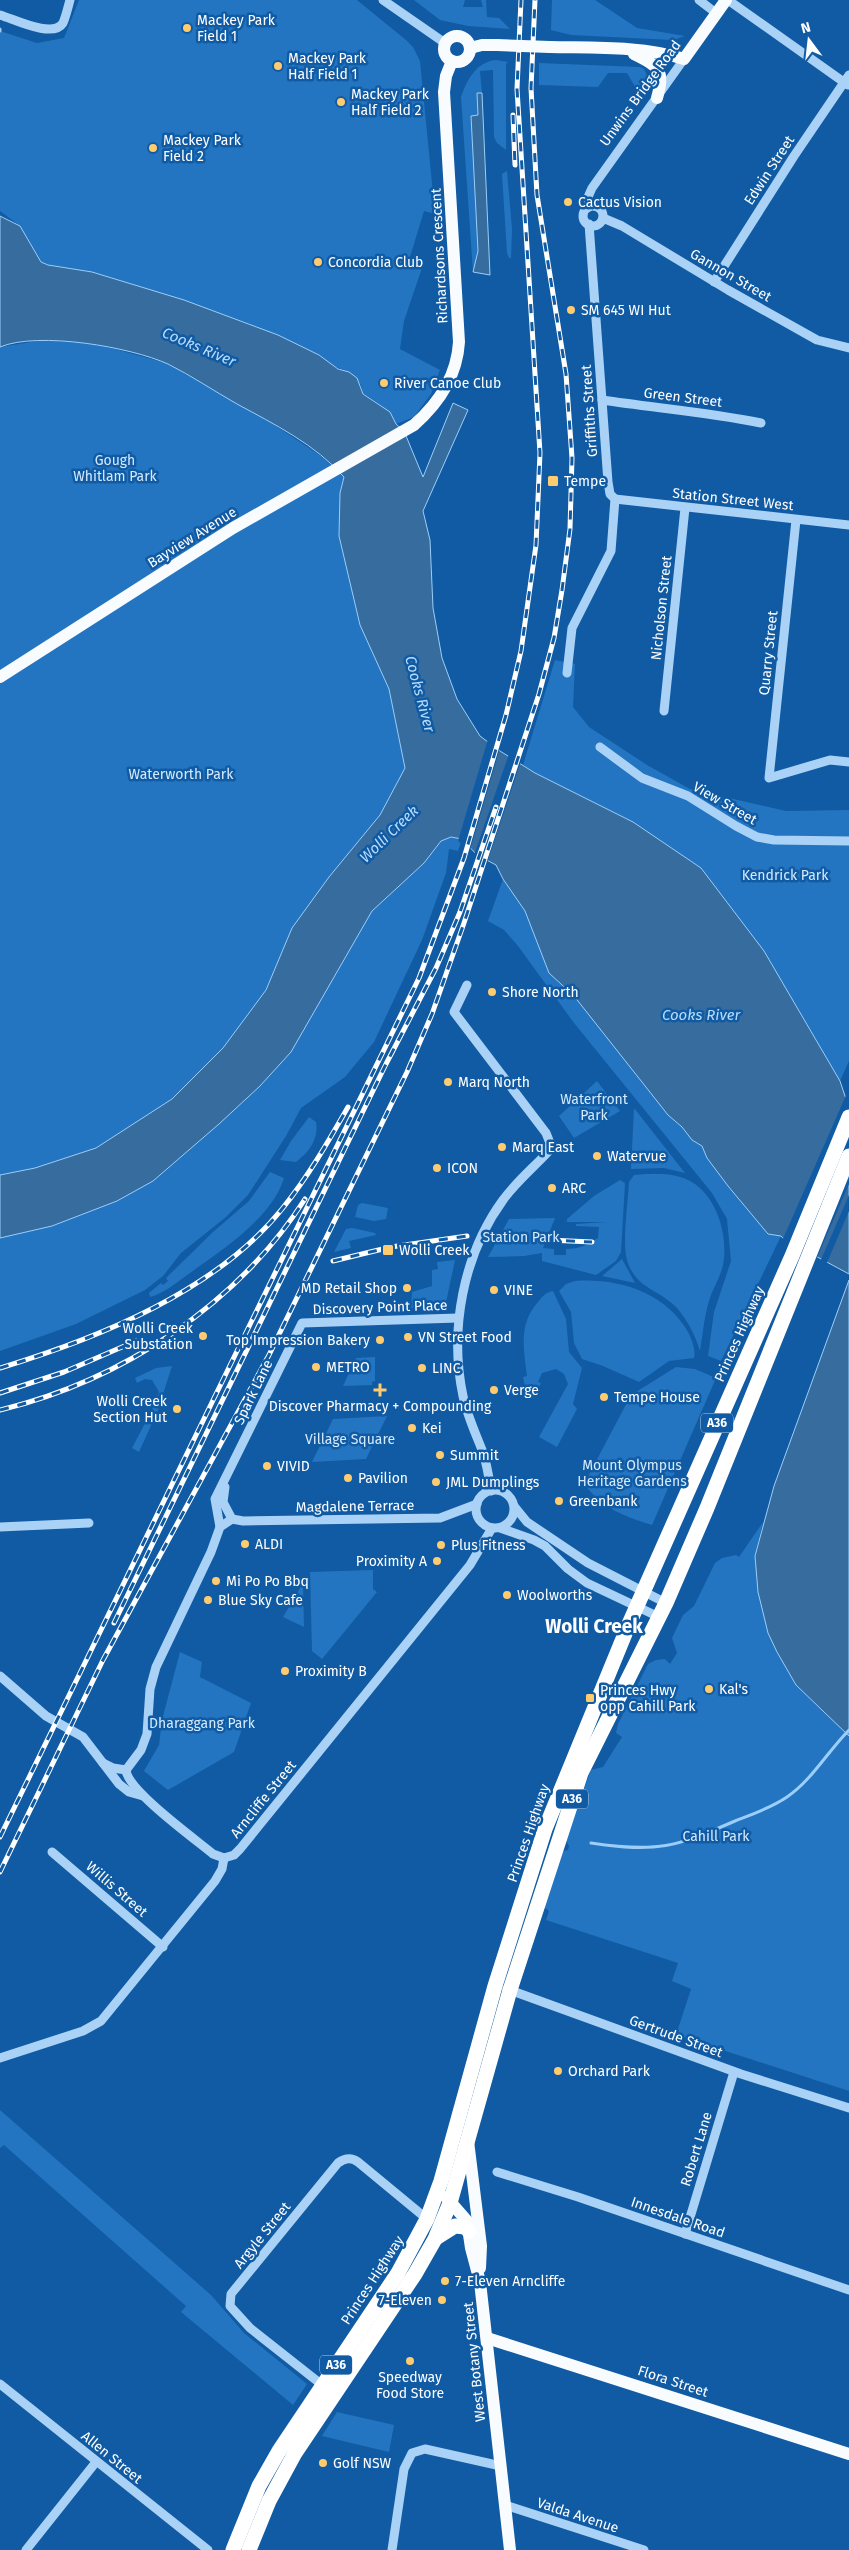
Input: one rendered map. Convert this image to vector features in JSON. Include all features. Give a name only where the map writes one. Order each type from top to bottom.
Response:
[{"type":"highway","name":"Princes Highway","points":[[233,2550],[260,2486],[328,2389],[415,2274],[435,2239],[450,2204],[468,2141],[502,1988],[581,1773],[659,1618],[707,1508],[849,1117]]},
{"type":"highway","name":"Princes Highway","points":[[249,2550],[281,2478],[328,2389],[398,2273],[427,2220],[502,1988],[545,1829],[586,1725],[643,1591],[849,1156]]},
{"type":"highway","points":[[435,2239],[442,2232],[455,2226],[465,2227],[469,2231]]},
{"type":"main road","name":"Unwins Bridge Road","points":[[684,59],[727,0]]},
{"type":"main road","points":[[460,36],[467,40],[470,48],[465,60],[452,61],[445,56],[445,43],[451,37],[460,36]]},
{"type":"main road","points":[[470,48],[482,45],[497,45],[625,50],[664,54],[684,59]]},
{"type":"main road","points":[[625,50],[650,62],[657,68],[662,80],[657,98]]},
{"type":"main road","name":"Richardsons Crescent","points":[[404,430],[426,415],[444,392],[451,378],[458,353],[458,308],[444,92],[446,76],[452,61]]},
{"type":"main road","name":"Bayview Avenue","points":[[0,678],[233,528],[404,430]]},
{"type":"main road","points":[[468,2141],[481,2246],[480,2282]]},
{"type":"main road","name":"West Botany Street","points":[[441,2181],[450,2204],[467,2221],[480,2282],[510,2550]]},
{"type":"main road","name":"Flora Street","points":[[487,2338],[849,2454]]},
{"type":"street","points":[[0,15],[46,30],[55,29],[62,24],[70,0]]},
{"type":"street","points":[[383,0],[445,43]]},
{"type":"street","points":[[698,0],[716,14]]},
{"type":"street","points":[[727,0],[847,81]]},
{"type":"street","name":"Unwins Bridge Road","points":[[589,207],[588,197],[592,188],[684,59]]},
{"type":"street","name":"Edwin Street","points":[[714,282],[794,156],[847,81]]},
{"type":"street","points":[[589,207],[599,208],[603,218],[597,224],[589,224],[585,220],[584,214],[589,207]]},
{"type":"street","name":"Gannon Street","points":[[603,218],[622,226],[714,282],[817,340],[849,348]]},
{"type":"street","name":"Griffiths Street","points":[[567,673],[572,628],[611,551],[615,500],[609,489],[589,224]]},
{"type":"street","name":"Green Street","points":[[602,400],[668,411],[716,414],[760,423]]},
{"type":"street","name":"Station Street West","points":[[615,500],[849,525]]},
{"type":"street","name":"Nicholson Street","points":[[664,712],[685,508]]},
{"type":"street","name":"Quarry Street","points":[[796,520],[769,778],[830,760],[849,762]]},
{"type":"street","name":"View Street","points":[[600,747],[642,778],[688,796],[757,837],[774,840],[849,841]]},
{"type":"street","points":[[467,985],[454,1012],[546,1133],[550,1143],[548,1152],[514,1187],[490,1220],[470,1267],[458,1318],[458,1356],[463,1397],[486,1462],[491,1491]]},
{"type":"street","name":"Discovery Point Place","points":[[302,1323],[458,1318]]},
{"type":"street","name":"Spark Lane","points":[[220,1527],[216,1498],[302,1323]]},
{"type":"street","name":"Spark Lane","points":[[229,1473],[222,1497],[226,1510],[232,1519]]},
{"type":"street","points":[[659,1618],[587,1583],[568,1569],[545,1546],[534,1540],[481,1522],[478,1517],[477,1504],[482,1496],[491,1491],[506,1494],[527,1522],[588,1563],[666,1603]]},
{"type":"street","name":"Magdalene Terrace","points":[[232,1519],[243,1521],[440,1518],[477,1504]]},
{"type":"street","points":[[496,1528],[512,1517],[514,1506]]},
{"type":"street","points":[[126,1770],[141,1750],[147,1734],[150,1689],[156,1667],[212,1552],[220,1527],[232,1519]]},
{"type":"street","points":[[0,1527],[89,1524]]},
{"type":"street","name":"Arncliffe Street","points":[[224,1858],[234,1855],[250,1838],[470,1565],[496,1528]]},
{"type":"street","points":[[0,1676],[46,1716],[83,1737],[119,1784],[129,1792],[143,1796]]},
{"type":"street","points":[[103,1763],[113,1768],[126,1770]]},
{"type":"street","points":[[0,2058],[82,2031],[102,2020],[163,1948],[215,1881],[222,1869],[224,1858],[213,1854],[143,1796],[129,1780],[126,1770]]},
{"type":"street","name":"Willis Street","points":[[52,1852],[163,1948]]},
{"type":"street","name":"Gertrude Street","points":[[502,1988],[734,2072],[849,2108]]},
{"type":"street","name":"Robert Lane","points":[[685,2234],[734,2072]]},
{"type":"street","name":"Argyle Street","points":[[328,2389],[250,2328],[232,2310],[229,2303],[231,2294],[338,2163],[344,2160],[351,2158],[358,2162],[427,2220]]},
{"type":"street","name":"Innesdale Road","points":[[497,2172],[849,2290]]},
{"type":"street","name":"Allen Street","points":[[1,2384],[208,2550]]},
{"type":"street","points":[[392,2550],[404,2469],[412,2453],[425,2449],[500,2466]]},
{"type":"street","points":[[26,2550],[96,2462]]},
{"type":"street","name":"Valda Avenue","points":[[505,2505],[644,2550]]},
{"type":"green space","points":[[79,0],[357,0],[413,47],[420,61],[435,214],[424,211],[410,257],[424,262],[404,321],[400,349],[440,370],[431,394],[414,417],[396,424],[390,412],[363,393],[361,385],[349,372],[328,364],[319,355],[250,324],[126,282],[92,272],[48,265],[41,262],[20,226],[0,211],[0,31],[37,43],[64,38]]},
{"type":"green space","points":[[414,0],[465,0],[463,7],[483,7],[481,0],[486,0],[487,17],[499,18],[510,29],[468,26],[440,20]]},
{"type":"green space","points":[[552,0],[595,0],[637,28],[685,36],[673,40],[571,35],[551,30]]},
{"type":"green space","points":[[496,60],[508,62],[506,64],[506,150],[497,143],[494,137],[493,70],[480,71],[482,93],[477,94],[478,115],[471,116],[478,251],[473,272],[461,97],[473,73],[483,64]]},
{"type":"green space","points":[[539,63],[640,67],[644,69],[652,86],[642,99],[627,73],[608,73],[598,87],[539,85]]},
{"type":"green space","points":[[507,171],[512,229],[511,258],[509,258],[507,253],[502,174]]},
{"type":"green space","name":"Waterworth Park","points":[[43,340],[82,342],[166,363],[264,418],[321,456],[344,476],[340,493],[339,536],[360,625],[389,689],[405,768],[380,815],[329,877],[292,928],[266,990],[223,1048],[172,1099],[96,1148],[35,1168],[0,1175],[0,347]]},
{"type":"green space","name":"Kendrick Park","points":[[555,660],[575,664],[573,707],[589,727],[647,765],[690,789],[786,811],[849,810],[849,1061],[840,1081],[764,951],[701,868],[633,822],[535,773],[523,765]]},
{"type":"green space","points":[[451,837],[462,839],[458,851],[449,849],[446,873],[422,940],[374,1042],[345,1077],[301,1108],[286,1136],[248,1195],[226,1217],[181,1253],[163,1276],[145,1290],[76,1324],[0,1351],[0,1238],[52,1226],[117,1201],[153,1181],[219,1124],[260,1086],[291,1052],[372,911],[424,863],[441,841]]},
{"type":"green space","points":[[503,879],[525,911],[557,981],[574,995],[668,1115],[682,1127],[692,1140],[702,1146],[707,1158],[728,1186],[768,1234],[781,1236],[721,1361],[708,1356],[714,1312],[731,1261],[727,1219],[712,1193],[574,1023],[518,946],[504,930],[488,921]]},
{"type":"green space","name":"Waterfront Park","points":[[597,1081],[620,1111],[574,1138],[559,1116]]},
{"type":"green space","points":[[634,1108],[685,1173],[664,1168],[631,1169]]},
{"type":"green space","points":[[309,1117],[316,1122],[317,1128],[312,1145],[296,1162],[280,1160],[291,1141]]},
{"type":"green space","points":[[270,1172],[284,1178],[278,1193],[257,1220],[231,1243],[171,1287],[150,1297],[149,1293],[161,1283],[163,1285],[168,1281],[166,1278],[213,1232],[249,1201]]},
{"type":"green space","points":[[634,1175],[672,1175],[691,1182],[701,1189],[709,1199],[716,1210],[720,1222],[723,1234],[724,1258],[720,1275],[707,1307],[700,1351],[684,1317],[676,1307],[641,1282],[636,1277],[627,1260],[625,1233],[629,1182]]},
{"type":"green space","name":"Station Park","points":[[620,1180],[625,1183],[621,1252],[616,1261],[596,1275],[542,1261],[542,1253],[524,1256],[488,1257],[509,1219],[555,1218],[543,1248],[554,1249],[554,1255],[566,1255],[566,1249],[590,1243],[598,1238],[599,1227],[576,1226],[576,1224],[607,1222],[567,1222],[567,1219],[594,1196]]},
{"type":"green space","points":[[362,1203],[388,1208],[386,1219],[374,1221],[355,1217],[358,1205]]},
{"type":"green space","points":[[352,1228],[375,1233],[376,1235],[349,1241],[351,1248],[334,1252],[346,1229]]},
{"type":"green space","points":[[622,1259],[635,1283],[602,1276]]},
{"type":"green space","points":[[455,1260],[445,1307],[411,1308],[412,1292],[432,1286],[432,1270],[438,1269],[437,1262]]},
{"type":"green space","points":[[575,1281],[608,1282],[624,1285],[653,1297],[678,1318],[688,1332],[694,1348],[694,1358],[669,1361],[639,1382],[582,1359],[574,1343],[571,1312],[559,1291],[566,1284]]},
{"type":"green space","points":[[553,1291],[566,1319],[569,1352],[582,1368],[573,1404],[577,1409],[557,1447],[539,1437],[568,1384],[564,1374],[556,1369],[542,1373],[538,1382],[541,1383],[533,1399],[530,1397],[528,1400],[523,1377],[527,1376],[524,1337],[527,1319],[541,1298]]},
{"type":"green space","points":[[375,1357],[375,1381],[372,1382],[372,1385],[343,1386],[356,1358]]},
{"type":"green space","points":[[172,1366],[158,1410],[139,1452],[132,1448],[153,1408],[159,1392],[152,1380],[145,1379],[137,1383],[135,1378],[156,1368]]},
{"type":"green space","name":"Mount Olympus Heritage Gardens","points":[[676,1367],[695,1369],[716,1378],[652,1525],[614,1510],[599,1500],[584,1484],[631,1395]]},
{"type":"green space","name":"Village Square","points":[[387,1416],[366,1459],[312,1462],[333,1419]]},
{"type":"green space","name":"Cahill Park","points":[[763,1522],[755,1556],[849,1736],[849,2091],[676,2035],[691,1989],[672,1981],[678,1963],[546,1920],[549,1911],[544,1907],[560,1852],[568,1850],[569,1846],[565,1839],[591,1770],[603,1767],[622,1737],[616,1733],[618,1724],[648,1664],[656,1660],[665,1659],[670,1664],[677,1653],[672,1638],[683,1615],[694,1606],[715,1563],[722,1558],[736,1555],[739,1557]]},
{"type":"green space","points":[[373,1570],[373,1589],[377,1592],[322,1659],[312,1651],[310,1572]]},
{"type":"green space","points":[[303,1583],[304,1627],[283,1617]]},
{"type":"green space","name":"Dharaggang Park","points":[[180,1652],[202,1662],[200,1677],[251,1703],[234,1752],[168,1790],[144,1771],[159,1745],[162,1720]]},
{"type":"green space","points":[[0,2110],[211,2295],[244,2333],[307,2384],[293,2405],[181,2312],[186,2306],[4,2145],[0,2148]]},
{"type":"green space","points":[[337,2412],[394,2425],[389,2452],[322,2436]]},
{"type":"water","points":[[477,93],[482,93],[490,275],[473,272],[478,251],[471,116],[478,115]]},
{"type":"water","name":"Cooks River","points":[[0,216],[20,226],[41,262],[48,265],[92,272],[184,300],[278,335],[319,355],[338,369],[349,372],[357,378],[363,394],[390,412],[396,424],[404,431],[423,477],[453,403],[468,410],[423,511],[430,540],[433,608],[442,658],[457,699],[480,736],[500,751],[535,773],[633,822],[701,868],[764,951],[840,1081],[849,1108],[849,1274],[810,1253],[791,1247],[781,1236],[768,1234],[707,1158],[702,1146],[692,1140],[682,1127],[668,1115],[574,996],[549,973],[525,911],[503,879],[496,865],[477,855],[462,839],[451,837],[441,841],[424,863],[372,911],[291,1052],[260,1086],[219,1124],[153,1181],[117,1201],[52,1226],[0,1238],[0,1175],[35,1168],[96,1148],[172,1099],[223,1048],[266,990],[292,928],[329,877],[380,815],[405,768],[389,689],[360,625],[339,536],[340,493],[344,477],[321,455],[294,436],[168,364],[131,352],[84,343],[37,341],[17,342],[0,347]]},
{"type":"water","points":[[849,1280],[849,1736],[796,1685],[777,1652],[768,1633],[758,1592],[755,1556],[774,1486]]},
{"type":"pier","points":[[488,739],[500,748],[470,850],[458,841]]},
{"type":"pier","points":[[509,754],[521,761],[487,863],[474,855]]},
{"type":"pier","points":[[847,1093],[849,1100],[849,1184],[816,1260],[789,1249],[782,1241]]},
{"type":"pier","points":[[849,1195],[849,1211],[826,1265],[820,1262]]},
{"type":"waterway","points":[[591,1843],[633,1847],[666,1845],[697,1837],[762,1811],[796,1790],[849,1730]]},
{"type":"railway","points":[[0,1837],[419,978],[464,858],[506,715],[521,651],[536,545],[540,453],[517,89],[521,0]]},
{"type":"railway","points":[[0,1872],[103,1660],[269,1355],[407,1072],[432,1014],[464,923],[539,694],[554,638],[562,590],[570,529],[572,458],[566,374],[537,195],[531,88],[535,0]]},
{"type":"railway","points":[[513,115],[515,165]]},
{"type":"railway","points":[[114,1623],[386,1064],[436,968],[460,912],[496,807]]},
{"type":"railway","points":[[0,1368],[77,1342],[115,1326],[153,1308],[190,1287],[224,1264],[255,1238],[282,1209],[309,1172],[348,1107]]},
{"type":"railway","points":[[0,1410],[45,1397],[89,1380],[132,1358],[172,1333],[211,1305],[246,1273],[277,1237],[305,1199]]},
{"type":"railway","points":[[333,1261],[391,1247],[467,1236]]},
{"type":"railway","points":[[548,1240],[592,1242]]},
{"type":"railway","points":[[0,1393],[64,1372],[136,1341]]},
{"type":"place","name":"Mackey Park Field 1","points":[[187,28]]},
{"type":"place","name":"Mackey Park Half Field 1","points":[[278,66]]},
{"type":"place","name":"Mackey Park Half Field 2","points":[[341,102]]},
{"type":"place","name":"Mackey Park Field 2","points":[[153,148]]},
{"type":"place","name":"Cactus Vision","points":[[568,202]]},
{"type":"place","name":"Concordia Club","points":[[318,262]]},
{"type":"place","name":"SM 645 WI Hut","points":[[571,310]]},
{"type":"place","name":"River Canoe Club","points":[[384,383]]},
{"type":"place","name":"Tempe","points":[[553,481]]},
{"type":"place","name":"Shore North","points":[[492,992]]},
{"type":"place","name":"Marq North","points":[[448,1082]]},
{"type":"place","name":"Marq East","points":[[502,1147]]},
{"type":"place","name":"Watervue","points":[[597,1156]]},
{"type":"place","name":"ICON","points":[[437,1168]]},
{"type":"place","name":"ARC","points":[[552,1188]]},
{"type":"place","name":"Wolli Creek","points":[[388,1250]]},
{"type":"place","name":"MD Retail Shop","points":[[407,1288]]},
{"type":"place","name":"VINE","points":[[494,1290]]},
{"type":"place","name":"Wolli Creek Substation","points":[[203,1336]]},
{"type":"place","name":"VN Street Food","points":[[408,1337]]},
{"type":"place","name":"Top Impression Bakery","points":[[380,1340]]},
{"type":"place","name":"METRO","points":[[316,1367]]},
{"type":"place","name":"LINC","points":[[422,1368]]},
{"type":"place","name":"Discover Pharmacy + Compounding","points":[[380,1390]]},
{"type":"place","name":"Verge","points":[[494,1390]]},
{"type":"place","name":"Tempe House","points":[[604,1397]]},
{"type":"place","name":"Wolli Creek Section Hut","points":[[177,1409]]},
{"type":"place","name":"Kei","points":[[412,1428]]},
{"type":"place","name":"Summit","points":[[440,1455]]},
{"type":"place","name":"VIVID","points":[[267,1466]]},
{"type":"place","name":"Pavilion","points":[[348,1478]]},
{"type":"place","name":"JML Dumplings","points":[[436,1482]]},
{"type":"place","name":"Greenbank","points":[[559,1501]]},
{"type":"place","name":"ALDI","points":[[245,1544]]},
{"type":"place","name":"Plus Fitness","points":[[441,1545]]},
{"type":"place","name":"Proximity A","points":[[437,1561]]},
{"type":"place","name":"Mi Po Po Bbq","points":[[216,1581]]},
{"type":"place","name":"Woolworths","points":[[507,1595]]},
{"type":"place","name":"Blue Sky Cafe","points":[[208,1600]]},
{"type":"place","name":"Proximity B","points":[[285,1671]]},
{"type":"place","name":"Kal's","points":[[709,1689]]},
{"type":"place","name":"Princes Hwy opp Cahill Park","points":[[590,1698]]},
{"type":"place","name":"Orchard Park","points":[[558,2071]]},
{"type":"place","name":"7-Eleven Arncliffe","points":[[445,2281]]},
{"type":"place","name":"7-Eleven","points":[[442,2300]]},
{"type":"place","name":"Speedway Food Store","points":[[410,2361]]},
{"type":"place","name":"Golf NSW","points":[[323,2463]]},
{"type":"district","name":"Wolli Creek","points":[[594,1626]]},
{"type":"park label","name":"Gough Whitlam Park","points":[[115,468]]}]
